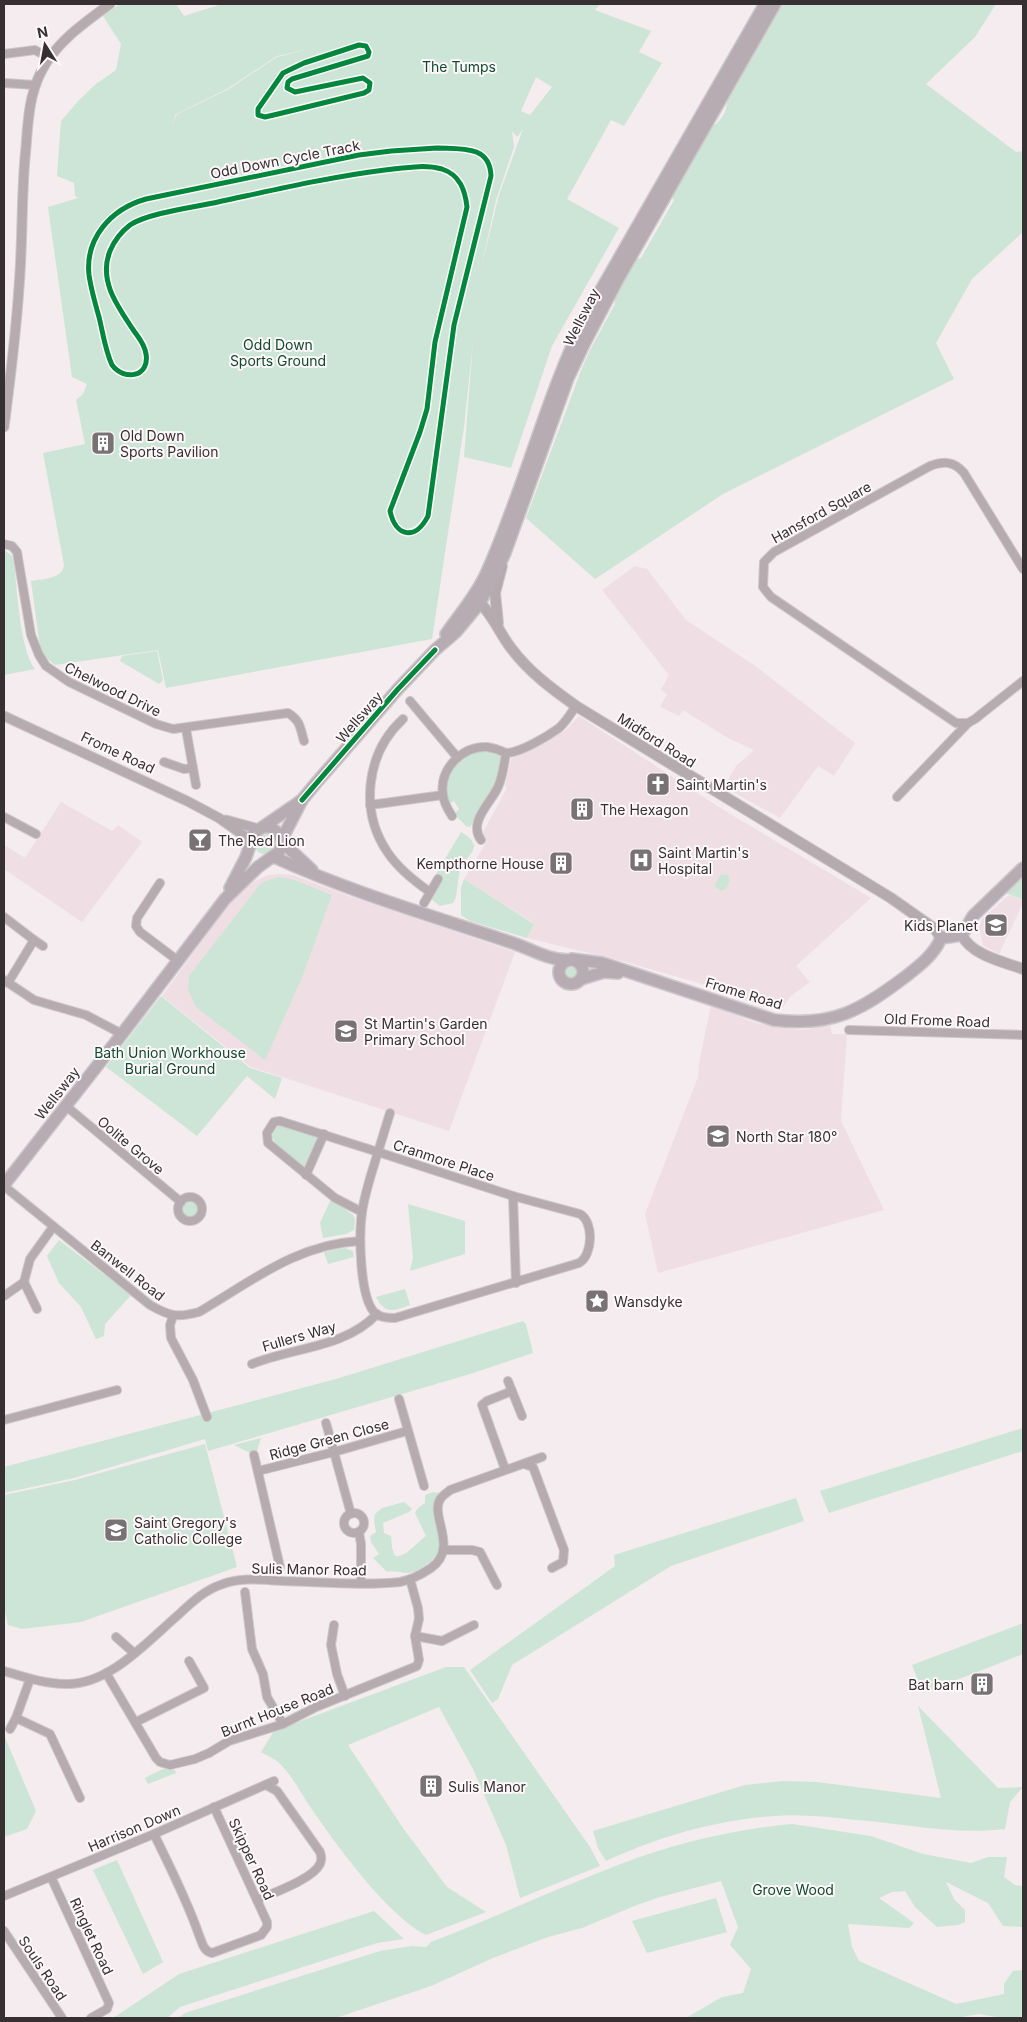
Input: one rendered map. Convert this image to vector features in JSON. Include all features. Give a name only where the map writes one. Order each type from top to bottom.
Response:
[{"type":"main road","name":"Wellsway","points":[[225,899],[254,833],[302,800],[398,689],[435,650],[476,600],[505,553],[568,378],[602,297],[765,4]]},
{"type":"main road","name":"Wellsway","points":[[476,600],[567,355],[775,4]]},
{"type":"main road","points":[[499,629],[495,593],[505,553]]},
{"type":"main road","name":"Midford Road","points":[[476,600],[487,609],[512,649],[550,688],[576,706],[891,898],[935,929],[941,938]]},
{"type":"main road","name":"Wellsway","points":[[4,1186],[7,1173],[66,1106],[225,899],[258,867],[279,852],[282,841],[302,800]]},
{"type":"main road","points":[[261,828],[272,828],[277,831],[282,841]]},
{"type":"main road","name":"Frome Road","points":[[282,841],[317,874]]},
{"type":"main road","points":[[250,843],[254,853],[259,857],[271,858]]},
{"type":"main road","name":"Frome Road","points":[[271,858],[361,892],[522,946],[551,959],[602,964],[774,1020],[813,1022],[841,1016],[856,1009],[880,996],[927,958],[941,938]]},
{"type":"main road","points":[[962,935],[973,916],[1023,868]]},
{"type":"main road","points":[[941,938],[962,935]]},
{"type":"main road","points":[[962,935],[966,943],[986,955],[1023,969]]},
{"type":"main road","name":"Frome Road","points":[[522,946],[560,975],[567,983],[575,983],[581,979],[604,972],[631,974]]},
{"type":"main road","points":[[560,975],[562,964],[570,960],[582,965],[584,972],[581,979]]},
{"type":"street","points":[[4,427],[5,405],[20,288],[22,191],[28,116],[35,86],[50,58],[66,39],[110,4]]},
{"type":"street","points":[[4,54],[35,50],[50,58]]},
{"type":"street","points":[[4,83],[35,86]]},
{"type":"street","name":"Hansford Square","points":[[968,723],[956,723],[771,597],[763,587],[764,562],[774,552],[930,466],[947,462],[954,464],[964,473],[1023,569]]},
{"type":"street","name":"Chelwood Drive","points":[[4,544],[12,546],[17,552],[31,635],[39,655],[46,666],[56,675],[156,724],[173,729],[186,729],[288,713],[298,720],[302,728],[304,741]]},
{"type":"street","points":[[897,797],[968,723],[1023,681]]},
{"type":"street","points":[[410,701],[457,757]]},
{"type":"street","points":[[452,816],[442,795],[444,777],[457,757],[478,748],[486,747],[506,752],[515,752],[550,734],[560,726],[576,706]]},
{"type":"street","name":"Frome Road","points":[[4,716],[187,801],[219,818],[250,843]]},
{"type":"street","points":[[403,719],[385,739],[378,753],[370,786],[370,805],[376,830],[387,852],[410,878],[430,892]]},
{"type":"street","points":[[186,729],[196,784]]},
{"type":"street","points":[[481,840],[477,834],[477,823],[497,788],[506,752]]},
{"type":"street","points":[[164,762],[184,769],[193,768]]},
{"type":"street","points":[[370,805],[442,795]]},
{"type":"street","points":[[4,817],[36,834]]},
{"type":"street","name":"Frome Road","points":[[219,818],[261,828]]},
{"type":"street","points":[[424,903],[438,879]]},
{"type":"street","points":[[160,883],[137,918],[136,926],[140,932],[177,960]]},
{"type":"street","points":[[4,917],[43,946]]},
{"type":"street","points":[[34,940],[6,981],[34,1000],[86,1015],[122,1034]]},
{"type":"street","name":"Old Frome Road","points":[[849,1030],[1023,1035]]},
{"type":"street","name":"Oolite Grove","points":[[66,1106],[181,1202]]},
{"type":"street","points":[[362,1212],[335,1198],[306,1175],[268,1143],[267,1133],[274,1122],[280,1120],[378,1152],[390,1113]]},
{"type":"street","points":[[306,1175],[324,1134]]},
{"type":"street","name":"Cranmore Place","points":[[378,1152],[513,1196],[580,1214],[588,1220],[589,1252],[584,1260],[516,1283],[395,1318],[377,1314],[371,1307],[362,1271],[360,1241],[362,1212],[378,1152]]},
{"type":"street","name":"Banwell Road","points":[[4,1186],[150,1305],[173,1316],[185,1316],[199,1312],[279,1264],[309,1250],[345,1242],[360,1241]]},
{"type":"street","points":[[513,1196],[516,1283]]},
{"type":"street","points":[[37,1309],[24,1282],[30,1259],[53,1227]]},
{"type":"street","points":[[4,1296],[24,1282]]},
{"type":"street","name":"Fullers Way","points":[[252,1364],[274,1355],[325,1344],[340,1338],[365,1327],[377,1314]]},
{"type":"street","points":[[173,1316],[170,1325],[171,1338],[193,1380],[207,1417]]},
{"type":"street","points":[[508,1381],[522,1416]]},
{"type":"street","points":[[4,1420],[117,1390]]},
{"type":"street","points":[[505,1470],[482,1406],[487,1401],[512,1391]]},
{"type":"street","name":"Ridge Green Close","points":[[399,1399],[424,1486]]},
{"type":"street","points":[[326,1422],[351,1514]]},
{"type":"street","name":"Ridge Green Close","points":[[258,1471],[407,1431]]},
{"type":"street","name":"Ridge Green Close","points":[[254,1455],[280,1567]]},
{"type":"street","points":[[497,1585],[480,1552],[472,1550],[443,1550],[444,1540],[438,1509],[440,1499],[450,1490],[542,1457]]},
{"type":"street","points":[[522,1464],[528,1464],[533,1468],[564,1550],[563,1562],[552,1568]]},
{"type":"street","points":[[351,1514],[360,1515],[364,1520],[364,1526],[358,1532],[352,1533],[345,1527],[346,1518],[351,1514]]},
{"type":"street","points":[[358,1532],[361,1544],[361,1583]]},
{"type":"street","name":"Sulis Manor Road","points":[[4,1671],[30,1679],[67,1684],[81,1682],[121,1665],[205,1591],[223,1584],[256,1579],[361,1583],[401,1582],[433,1567],[443,1550]]},
{"type":"street","name":"Burnt House Road","points":[[106,1673],[160,1762],[170,1765],[195,1759],[238,1737],[282,1724],[316,1707],[417,1666],[419,1660],[415,1636],[419,1620],[418,1608],[410,1579]]},
{"type":"street","points":[[245,1592],[252,1649],[263,1674],[268,1697],[282,1724]]},
{"type":"street","points":[[334,1625],[331,1645],[337,1674],[345,1696]]},
{"type":"street","points":[[415,1636],[442,1641],[474,1625]]},
{"type":"street","points":[[116,1637],[134,1653]]},
{"type":"street","points":[[136,1722],[204,1688],[189,1661]]},
{"type":"street","points":[[10,1729],[30,1679]]},
{"type":"street","points":[[16,1718],[50,1734],[80,1798]]},
{"type":"street","name":"Harrison Down","points":[[4,1896],[154,1834],[274,1781]]},
{"type":"street","points":[[257,1900],[312,1873],[320,1864],[321,1858],[320,1852],[277,1791],[266,1785]]},
{"type":"street","name":"Skipper Road","points":[[154,1834],[191,1911],[204,1947],[208,1952],[212,1953],[261,1935],[268,1927],[267,1922],[214,1807]]},
{"type":"street","name":"Ringlet Road","points":[[51,1877],[109,2006],[91,2018]]},
{"type":"street","name":"Souls Road","points":[[4,1931],[62,2018]]},
{"type":"shaded area","points":[[635,566],[647,569],[686,620],[754,665],[855,743],[834,776],[818,766],[780,818],[724,787],[736,766],[754,750],[728,738],[683,710],[679,716],[660,707],[667,694],[661,690],[669,675],[602,590]]},
{"type":"shaded area","name":"Saint Martin's Hospital","points":[[579,716],[722,809],[871,898],[796,966],[810,982],[791,996],[780,1011],[702,984],[626,962],[527,938],[534,923],[464,879],[487,841],[481,836],[507,788],[505,786],[511,759],[566,730]]},
{"type":"shaded area","points":[[61,802],[112,831],[118,825],[142,842],[82,922],[4,869],[4,845],[25,858]]},
{"type":"shaded area","name":"St Martin's Garden Primary School","points":[[268,875],[293,875],[515,952],[449,1131],[251,1067],[162,996],[234,897],[255,881]]},
{"type":"shaded area","name":"Kids Planet","points":[[1009,895],[1023,901],[1023,903],[999,954],[983,945],[979,927],[982,919]]},
{"type":"shaded area","points":[[711,1005],[753,1022],[775,1027],[802,1030],[830,1025],[832,1034],[847,1034],[841,1121],[884,1210],[658,1273],[645,1214],[698,1077],[699,1063]]},
{"type":"green space","name":"Odd Down Sports Ground","points":[[120,4],[176,4],[184,16],[222,4],[600,4],[595,10],[651,31],[639,52],[662,63],[624,126],[611,120],[567,199],[619,228],[552,346],[511,468],[464,457],[473,342],[464,427],[432,639],[166,688],[158,650],[55,665],[45,657],[40,647],[31,581],[56,576],[63,570],[64,565],[43,453],[85,444],[76,400],[83,394],[87,384],[72,377],[48,207],[78,198],[75,196],[74,183],[57,176],[61,121],[96,84],[116,70],[121,44],[103,16]],"holes":[[[309,49],[277,57],[227,90],[177,114],[172,125],[176,114],[227,89],[277,56]],[[536,77],[552,87],[530,115],[521,111]],[[523,129],[499,195],[481,268],[496,200],[514,147],[512,131],[517,137]]]},
{"type":"green space","points":[[783,4],[996,4],[975,37],[926,84],[1016,152],[1023,151],[1023,232],[972,279],[936,343],[954,379],[723,494],[595,579],[526,518],[582,368],[615,304],[618,286],[637,259],[641,258],[674,200],[672,197],[713,126],[723,115],[727,102]]},
{"type":"green space","points":[[4,550],[12,556],[14,562],[23,634],[30,660],[35,669],[4,675]]},
{"type":"green space","points":[[157,651],[163,680],[159,684],[120,661],[122,656]]},
{"type":"green space","points":[[484,750],[494,751],[499,754],[501,767],[494,784],[470,827],[466,826],[454,814],[459,809],[454,801],[448,804],[446,783],[452,768],[458,762],[465,757]]},
{"type":"green space","points":[[265,832],[273,835],[276,843],[273,851],[265,854],[257,851],[254,843],[257,835]]},
{"type":"green space","points":[[461,832],[471,839],[474,849],[460,870],[455,900],[453,903],[440,906],[431,899],[442,880],[435,876]]},
{"type":"green space","points":[[721,874],[728,875],[730,880],[726,889],[721,891],[715,885]]},
{"type":"green space","points":[[278,877],[292,879],[332,895],[301,980],[265,1060],[196,1007],[188,990],[189,976],[261,883]]},
{"type":"green space","points":[[1023,877],[1023,900],[1006,893],[1008,891]]},
{"type":"green space","points":[[464,879],[534,924],[527,938],[470,921],[461,915],[461,887]]},
{"type":"green space","points":[[568,965],[574,965],[578,972],[574,979],[568,979],[564,975],[564,969]]},
{"type":"green space","name":"Bath Union Workhouse Burial Ground","points":[[161,996],[250,1068],[282,1078],[275,1099],[247,1076],[197,1136],[106,1067]]},
{"type":"green space","points":[[283,1124],[320,1136],[305,1170],[275,1143],[272,1136],[274,1129]]},
{"type":"green space","points":[[331,1199],[353,1215],[355,1219],[354,1230],[346,1234],[323,1238],[320,1223]]},
{"type":"green space","points":[[190,1201],[196,1203],[198,1209],[196,1215],[190,1217],[184,1215],[182,1209],[184,1203]]},
{"type":"green space","points":[[408,1204],[465,1221],[465,1254],[410,1271],[413,1258]]},
{"type":"green space","points":[[59,1240],[131,1295],[105,1324],[104,1336],[96,1339],[81,1307],[59,1283],[47,1256]]},
{"type":"green space","points":[[345,1248],[353,1251],[354,1257],[328,1264],[324,1252]]},
{"type":"green space","points":[[405,1289],[410,1305],[399,1309],[390,1310],[383,1307],[376,1297]]},
{"type":"green space","points":[[523,1321],[526,1324],[533,1353],[470,1374],[208,1451],[205,1439],[74,1478],[4,1493],[4,1467],[336,1379]]},
{"type":"green space","points":[[1023,1428],[1023,1451],[829,1513],[820,1491]]},
{"type":"green space","points":[[261,1438],[257,1451],[250,1453],[234,1445]]},
{"type":"green space","name":"Saint Gregory's Catholic College","points":[[205,1444],[237,1567],[81,1622],[22,1629],[8,1625],[4,1607],[4,1495],[75,1480]]},
{"type":"green space","points":[[433,1492],[439,1493],[433,1512],[441,1544],[440,1551],[436,1557],[413,1572],[387,1572],[373,1558],[379,1554],[371,1542],[370,1536],[376,1532],[375,1514],[382,1508],[404,1502],[412,1509],[383,1523],[384,1533],[391,1536],[395,1556],[403,1555],[426,1536],[415,1513],[425,1503],[425,1495]]},
{"type":"green space","points":[[796,1498],[804,1521],[671,1566],[512,1665],[498,1699],[492,1703],[470,1670],[615,1566],[614,1555]]},
{"type":"green space","points":[[1023,1623],[1023,1654],[923,1693],[912,1665]]},
{"type":"green space","points":[[446,1667],[464,1667],[590,1847],[600,1866],[520,1898],[506,1845],[473,1769],[439,1707],[348,1745],[403,1828],[447,1887],[486,1912],[426,1935],[395,1912],[364,1879],[336,1843],[287,1772],[273,1758],[261,1752],[274,1731]]},
{"type":"green space","points":[[918,1706],[998,1788],[1023,1787],[1010,1802],[1005,1829],[949,1830],[826,1817],[784,1815],[731,1821],[688,1831],[646,1844],[606,1861],[598,1848],[593,1831],[745,1785],[782,1781],[817,1782],[941,1798]]},
{"type":"green space","points":[[4,1735],[36,1811],[27,1829],[4,1837]]},
{"type":"green space","points":[[163,1769],[175,1770],[176,1773],[148,1784],[145,1778]]},
{"type":"green space","name":"Grove Wood","points":[[792,1824],[871,1836],[923,1854],[971,1863],[988,1857],[1007,1857],[1004,1877],[1015,1885],[1023,1886],[1023,1927],[1003,1926],[988,1903],[946,1882],[954,1899],[965,1910],[965,1922],[958,1925],[937,1927],[915,1907],[905,1891],[892,1892],[879,1898],[914,1923],[909,1928],[848,1924],[852,1947],[859,1961],[956,2004],[1004,1994],[1004,1984],[1013,1971],[1023,1970],[1023,2017],[1002,2018],[979,2014],[957,2018],[686,2018],[722,1997],[743,1993],[751,1969],[730,1945],[738,1927],[721,1881],[637,1905],[582,1928],[548,1937],[493,1958],[431,1986],[336,2018],[178,2018],[185,2013],[380,1951],[412,1946],[426,1947],[431,1942],[659,1850],[726,1834]]},
{"type":"green space","points":[[117,1860],[163,1962],[143,1974],[93,1870]]},
{"type":"green space","points":[[716,1898],[727,1932],[647,1953],[632,1921]]},
{"type":"green space","points":[[374,1911],[404,1939],[377,1943],[180,2007],[167,2018],[113,2018],[179,1974]]},
{"type":"cycle path","points":[[359,45],[366,46],[369,52],[368,56],[292,79],[288,82],[287,88],[295,92],[363,78],[370,83],[369,90],[364,93],[265,117],[258,115],[258,109],[283,73],[304,63],[359,45]]},
{"type":"cycle path","name":"Odd Down Cycle Track","points":[[437,148],[464,149],[480,154],[486,159],[491,176],[454,325],[428,516],[418,529],[407,533],[401,531],[393,520],[390,511],[427,409],[435,342],[467,207],[465,195],[460,184],[448,172],[442,169],[414,167],[343,176],[172,211],[148,217],[130,225],[118,237],[112,247],[106,273],[116,303],[143,345],[146,361],[140,372],[130,375],[123,374],[112,365],[92,291],[89,262],[91,249],[96,237],[103,227],[122,210],[146,199],[359,155],[437,148]]},
{"type":"cycle path","points":[[302,800],[398,689],[435,650]]},
{"type":"place","name":"Old Down Sports Pavilion","points":[[103,443]]},
{"type":"place","name":"Saint Martin's","points":[[658,784]]},
{"type":"place","name":"The Hexagon","points":[[582,809]]},
{"type":"place","name":"The Red Lion","points":[[200,840]]},
{"type":"place","name":"Saint Martin's Hospital","points":[[641,860]]},
{"type":"place","name":"Kempthorne House","points":[[561,863]]},
{"type":"place","name":"Kids Planet","points":[[996,925]]},
{"type":"place","name":"St Martin's Garden Primary School","points":[[346,1031]]},
{"type":"place","name":"North Star 180°","points":[[718,1136]]},
{"type":"place","name":"Wansdyke","points":[[597,1301]]},
{"type":"place","name":"Saint Gregory's Catholic College","points":[[116,1530]]},
{"type":"place","name":"Bat barn","points":[[982,1684]]},
{"type":"place","name":"Sulis Manor","points":[[431,1786]]},
{"type":"park label","name":"The Tumps","points":[[459,66]]}]
